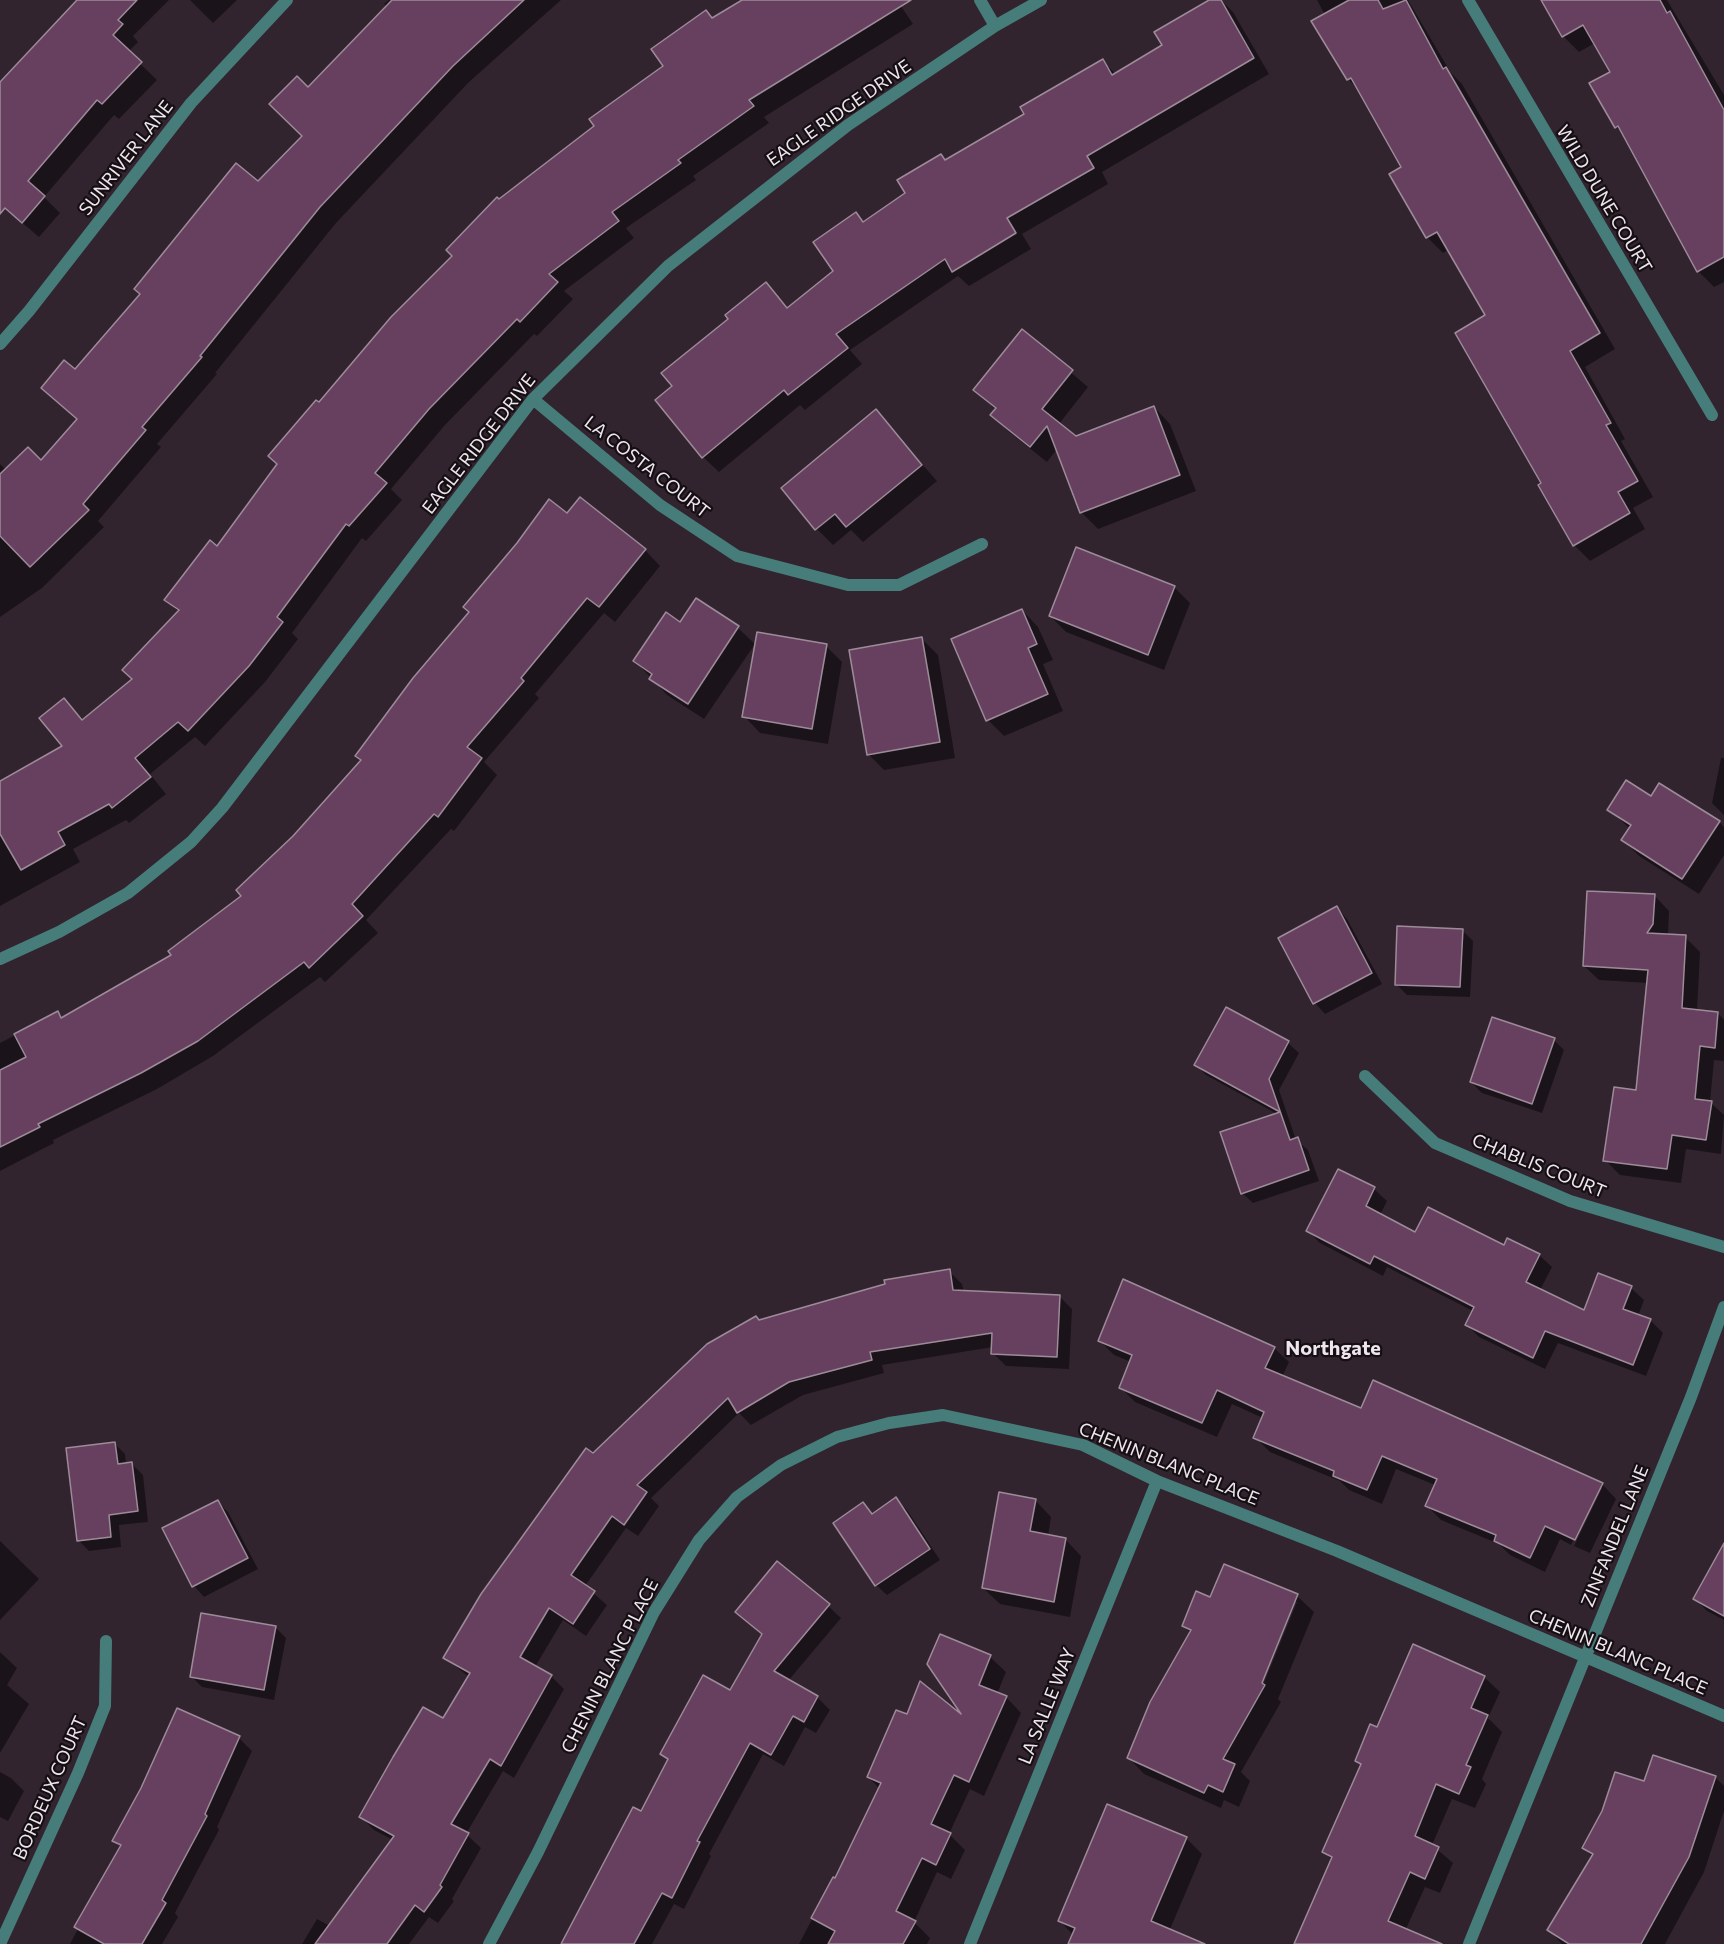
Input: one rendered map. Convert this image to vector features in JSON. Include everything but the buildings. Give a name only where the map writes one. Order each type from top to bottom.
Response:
[{"type":"street","name":"SUNRIVER LANE","points":[[0,344],[29,311],[191,104],[287,0]]},
{"type":"street","points":[[980,0],[996,26]]},
{"type":"street","name":"EAGLE RIDGE DRIVE","points":[[0,959],[58,932],[128,893],[191,842],[222,808],[533,399],[668,266],[754,196],[848,125],[996,26],[1041,0]]},
{"type":"street","name":"WILD DUNE COURT","points":[[1468,0],[1712,415]]},
{"type":"street","name":"LA COSTA COURT","points":[[533,399],[660,505],[737,556],[848,585],[899,585],[982,544]]},
{"type":"street","name":"CHABLIS COURT","points":[[1365,1076],[1435,1143],[1570,1201],[1724,1247]]},
{"type":"street","name":"ZINFANDEL LANE","points":[[1469,1944],[1691,1397],[1724,1307]]},
{"type":"street","name":"CHENIN BLANC PLACE","points":[[489,1944],[538,1852],[654,1612],[699,1540],[737,1497],[781,1465],[837,1437],[889,1423],[943,1415],[1083,1445],[1157,1481],[1337,1551],[1724,1716]]},
{"type":"street","name":"LA SALLE WAY","points":[[970,1944],[1157,1481]]},
{"type":"street","name":"BORDEUX COURT","points":[[0,1944],[78,1773],[105,1706],[106,1641]]},
{"type":"district","name":"Northgate","points":[[1333,1348]]}]
